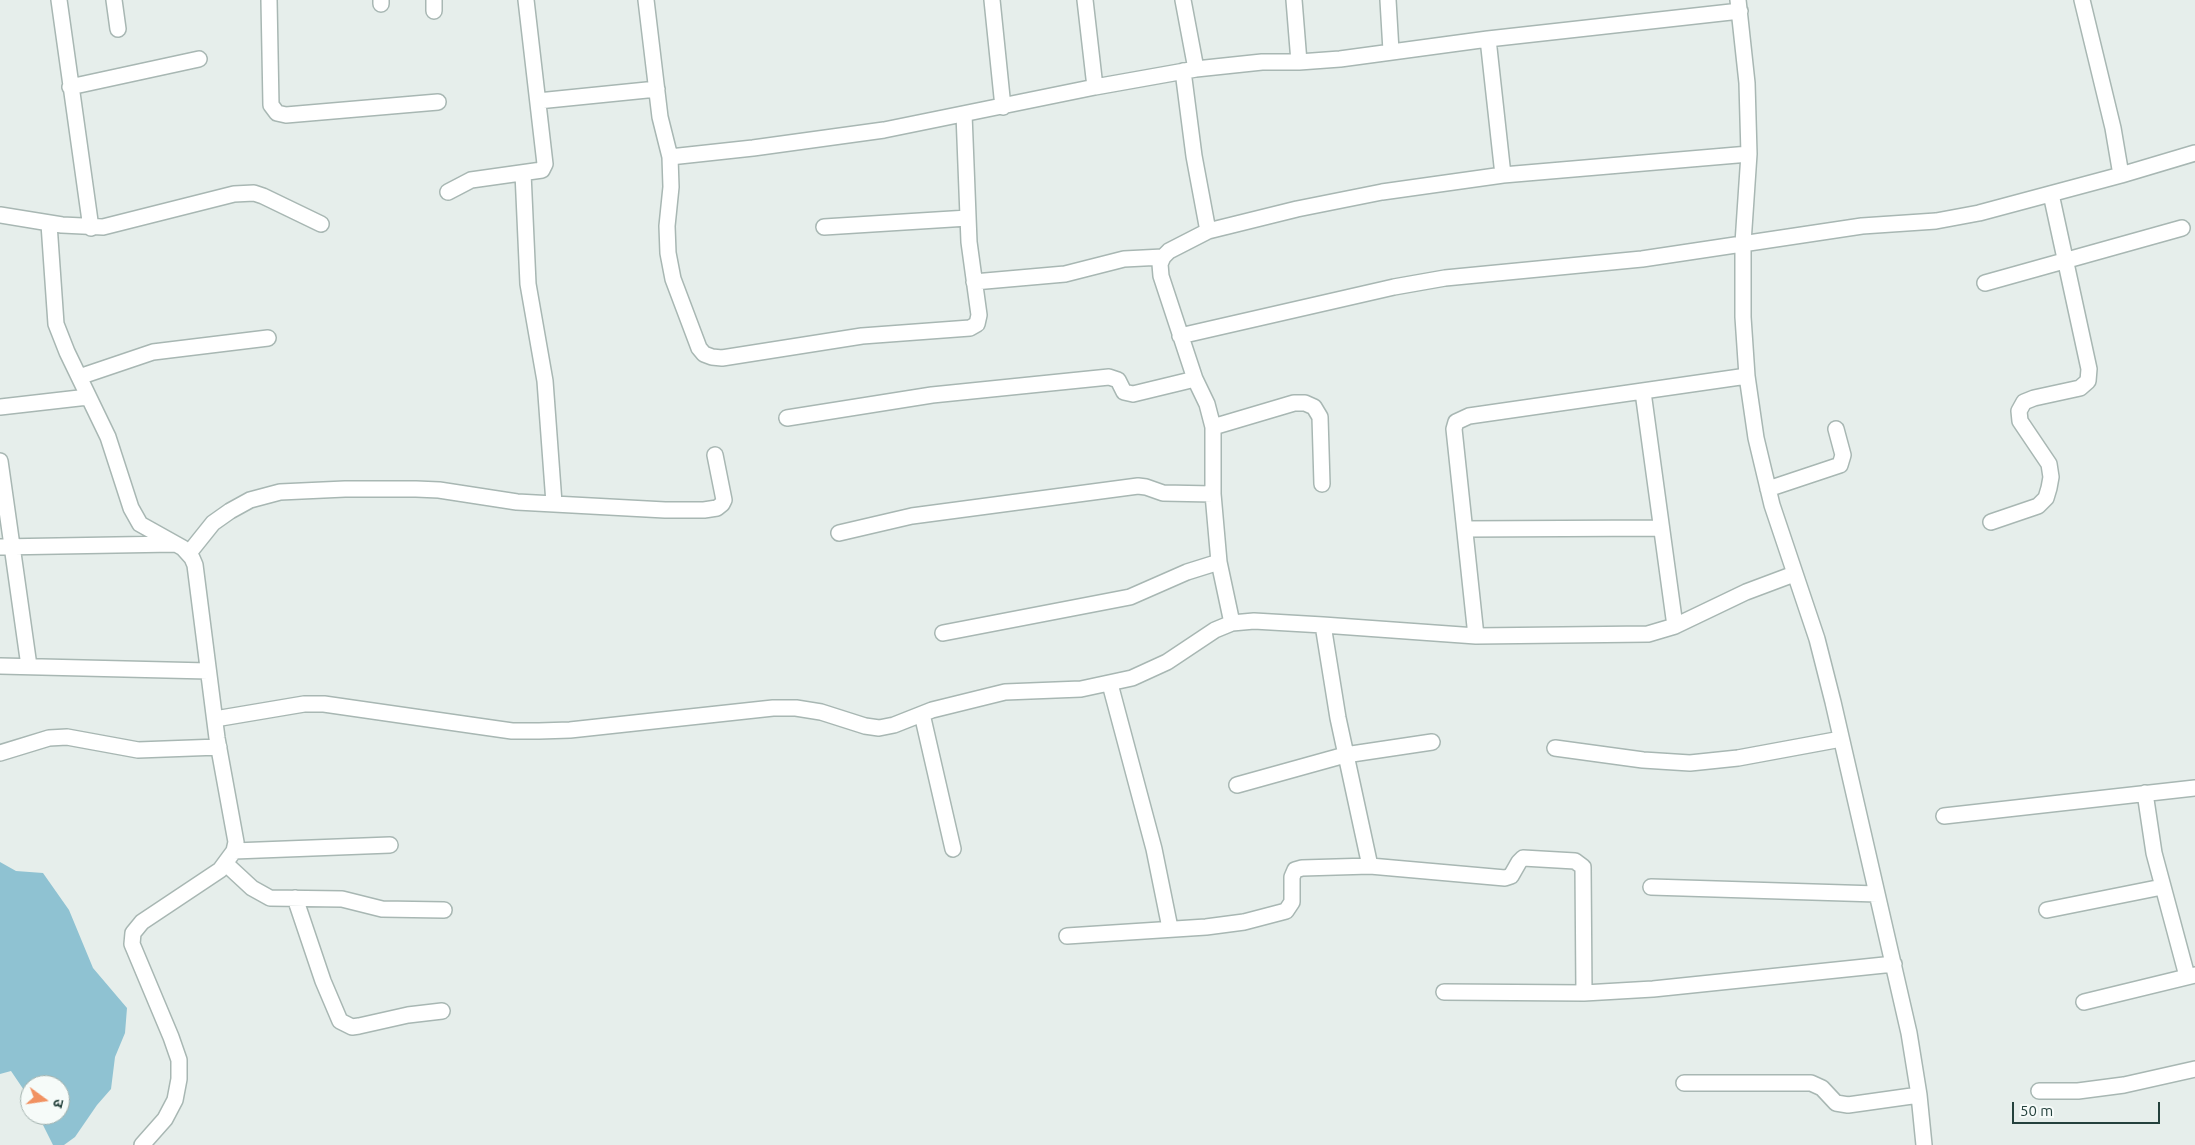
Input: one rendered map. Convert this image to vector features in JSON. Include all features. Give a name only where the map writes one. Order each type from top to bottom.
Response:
[{"type":"street","points":[[59,0],[91,228]]},
{"type":"street","points":[[114,0],[118,29]]},
{"type":"street","points":[[269,0],[272,105],[277,113],[286,115],[438,102]]},
{"type":"street","points":[[448,192],[471,180],[542,170],[546,164],[526,0]]},
{"type":"street","points":[[646,0],[660,117],[670,157],[671,187],[667,226],[668,253],[673,279],[698,348],[704,354],[722,358],[862,336],[970,328],[977,324],[979,315],[968,218],[964,114]]},
{"type":"street","points":[[992,0],[1003,107]]},
{"type":"street","points":[[1085,0],[1095,87]]},
{"type":"street","points":[[1183,0],[1190,70],[1194,156],[1208,231]]},
{"type":"street","points":[[1294,0],[1299,62]]},
{"type":"street","points":[[1388,0],[1391,51]]},
{"type":"street","points":[[2082,0],[2113,128],[2122,175]]},
{"type":"street","points":[[670,157],[822,139],[1003,107],[1095,87],[1190,70],[1262,62],[1299,62],[1739,6],[1747,83],[1749,154],[1743,243],[1744,317],[1747,376],[1756,438],[1768,489],[1794,574],[1817,639],[1878,894],[1909,1033],[1919,1095],[1924,1145]]},
{"type":"street","points":[[1488,38],[1503,175]]},
{"type":"street","points":[[70,87],[199,59]]},
{"type":"street","points":[[538,100],[657,89]]},
{"type":"street","points":[[1180,336],[1445,278],[1642,260],[1862,226],[1936,221],[1971,215],[2122,175],[2195,153]]},
{"type":"street","points":[[1232,623],[1219,562],[1213,494],[1212,427],[1207,404],[1195,379],[1161,276],[1160,264],[1163,256],[1208,231],[1382,192],[1503,175],[1749,154]]},
{"type":"street","points":[[523,173],[528,284],[545,382],[554,503]]},
{"type":"street","points":[[0,215],[49,224],[91,228],[126,223],[234,194],[254,193],[321,224]]},
{"type":"street","points":[[1991,522],[2038,506],[2046,498],[2050,488],[2049,464],[2020,421],[2019,411],[2024,402],[2080,388],[2088,381],[2089,369],[2051,194]]},
{"type":"street","points":[[824,226],[968,218]]},
{"type":"street","points":[[49,224],[56,324],[108,437],[132,508],[140,524],[176,544],[188,553],[195,565],[219,747],[236,842],[230,857],[220,870],[142,922],[133,933],[132,944],[171,1036],[179,1060],[179,1079],[175,1100],[165,1119],[142,1145]]},
{"type":"street","points":[[1984,283],[2182,228]]},
{"type":"street","points":[[974,282],[1064,274],[1124,258],[1163,256]]},
{"type":"street","points":[[79,376],[153,352],[268,338]]},
{"type":"street","points":[[1476,636],[1454,429],[1456,422],[1461,418],[1747,376]]},
{"type":"street","points":[[787,418],[932,395],[1109,377],[1118,380],[1124,392],[1133,394],[1195,379]]},
{"type":"street","points":[[1642,392],[1675,626]]},
{"type":"street","points":[[0,407],[88,397]]},
{"type":"street","points":[[1212,427],[1294,403],[1305,403],[1314,408],[1320,417],[1322,484]]},
{"type":"street","points":[[1768,489],[1840,465],[1843,455],[1836,430]]},
{"type":"street","points":[[188,553],[214,523],[230,511],[250,500],[280,492],[345,489],[416,489],[439,490],[517,502],[665,510],[717,508],[724,500],[715,455]]},
{"type":"street","points":[[0,461],[6,547],[29,666]]},
{"type":"street","points":[[839,533],[912,516],[1138,486],[1146,486],[1163,493],[1213,494]]},
{"type":"street","points":[[1465,529],[1661,528]]},
{"type":"street","points":[[6,547],[176,544]]},
{"type":"street","points":[[944,634],[1130,597],[1148,591],[1187,572],[1219,562]]},
{"type":"street","points":[[215,719],[304,704],[344,705],[452,723],[539,731],[570,730],[773,708],[796,708],[821,712],[865,726],[879,728],[968,700],[1005,692],[1081,689],[1132,678],[1167,662],[1215,630],[1232,623],[1254,621],[1476,636],[1617,636],[1648,634],[1675,626],[1746,592],[1794,574]]},
{"type":"street","points":[[1323,625],[1329,672],[1370,866]]},
{"type":"street","points":[[0,666],[208,671]]},
{"type":"street","points":[[1110,684],[1154,849],[1170,928]]},
{"type":"street","points":[[922,714],[953,849]]},
{"type":"street","points":[[0,753],[49,738],[67,737],[138,750],[219,747]]},
{"type":"street","points":[[1555,748],[1643,760],[1690,763],[1738,758],[1841,739]]},
{"type":"street","points":[[1237,785],[1346,755],[1432,742]]},
{"type":"street","points":[[1944,816],[2195,788]]},
{"type":"street","points":[[2084,1002],[2191,976],[2162,887],[2154,853],[2145,793]]},
{"type":"street","points":[[230,857],[390,845]]},
{"type":"street","points":[[230,857],[260,894],[270,898],[342,899],[382,909],[444,910]]},
{"type":"street","points":[[1067,936],[1244,922],[1286,911],[1292,902],[1292,877],[1295,870],[1302,868],[1370,866],[1505,878],[1511,876],[1518,862],[1523,858],[1575,861],[1583,867],[1584,993]]},
{"type":"street","points":[[1651,887],[1878,894]]},
{"type":"street","points":[[2046,910],[2162,887]]},
{"type":"street","points":[[295,898],[323,981],[340,1021],[352,1027],[408,1015],[442,1011]]},
{"type":"street","points":[[1444,992],[1584,993],[1653,989],[1894,964]]},
{"type":"street","points":[[2039,1091],[2078,1091],[2124,1085],[2195,1069]]},
{"type":"street","points":[[1684,1083],[1811,1083],[1822,1088],[1836,1103],[1848,1105],[1919,1095]]},
{"type":"water","points":[[0,862],[16,871],[43,873],[69,910],[93,968],[127,1008],[125,1033],[115,1057],[111,1089],[97,1105],[75,1137],[64,1145],[53,1145],[43,1125],[70,1125],[70,1075],[20,1075],[20,1084],[11,1071],[0,1074]]}]
